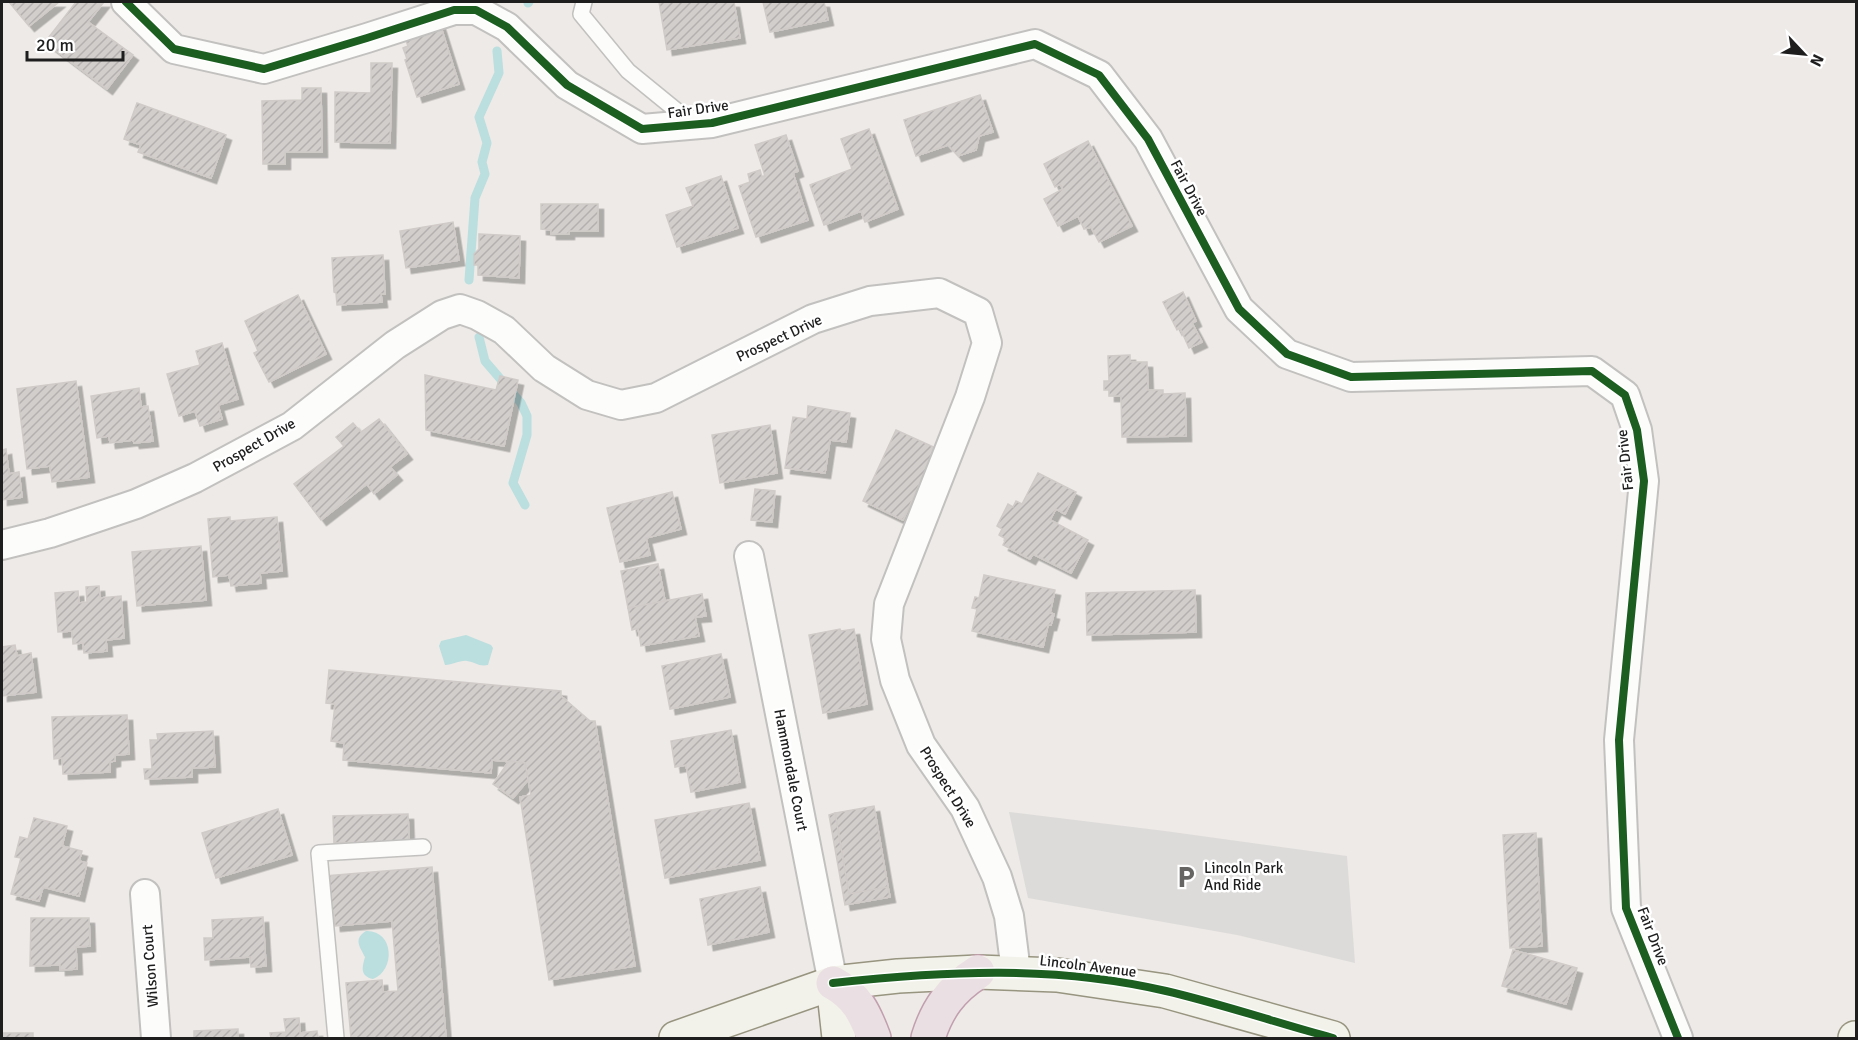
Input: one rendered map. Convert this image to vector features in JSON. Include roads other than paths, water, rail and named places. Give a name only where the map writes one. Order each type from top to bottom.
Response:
[{"type":"highway","points":[[928,1038],[937,1012],[945,999],[966,979],[978,972]]},
{"type":"highway","points":[[833,983],[848,993],[861,1007],[874,1038]]},
{"type":"main road","name":"Lincoln Avenue","points":[[676,1038],[833,983],[898,976],[1016,972],[1083,977],[1165,991],[1333,1038]]},
{"type":"main road","points":[[833,983],[839,1038]]},
{"type":"street","name":"Fair Drive","points":[[126,2],[174,49],[264,69],[454,10],[476,10],[507,27],[567,85],[642,129],[712,123],[1035,44],[1099,75],[1148,139],[1239,309],[1287,354],[1351,377],[1592,371],[1625,395],[1637,430],[1644,481],[1619,740],[1626,908],[1678,1038]]},
{"type":"street","name":"Prospect Drive","points":[[2,545],[50,533],[136,504],[195,478],[292,426],[395,345],[442,315],[460,309],[477,315],[504,330],[544,368],[587,395],[621,405],[656,398],[813,319],[870,301],[939,293],[978,312],[987,342],[970,397],[889,604],[886,639],[895,680],[921,745],[964,808],[997,877],[1009,916],[1016,972]]},
{"type":"street","name":"Hammondale Court","points":[[749,556],[833,983]]},
{"type":"street","name":"Wilson Court","points":[[145,894],[156,1038]]},
{"type":"lane","points":[[584,2],[581,14],[628,71],[694,125]]},
{"type":"lane","points":[[336,1038],[319,853],[423,847]]},
{"type":"water","points":[[466,635],[491,645],[493,648],[488,665],[464,661],[445,665],[439,646],[441,641]]},
{"type":"water","points":[[366,931],[375,932],[382,937],[389,951],[386,968],[373,979],[364,974],[365,957],[359,943],[360,937]]},
{"type":"waterway","points":[[469,280],[475,198],[485,174],[482,162],[487,143],[479,117],[499,73],[497,51]]},
{"type":"waterway","points":[[479,337],[485,361],[521,403],[527,416],[527,435],[513,483],[525,505]]},
{"type":"place","name":"Lincoln Park And Ride","points":[[1186,877]]}]
